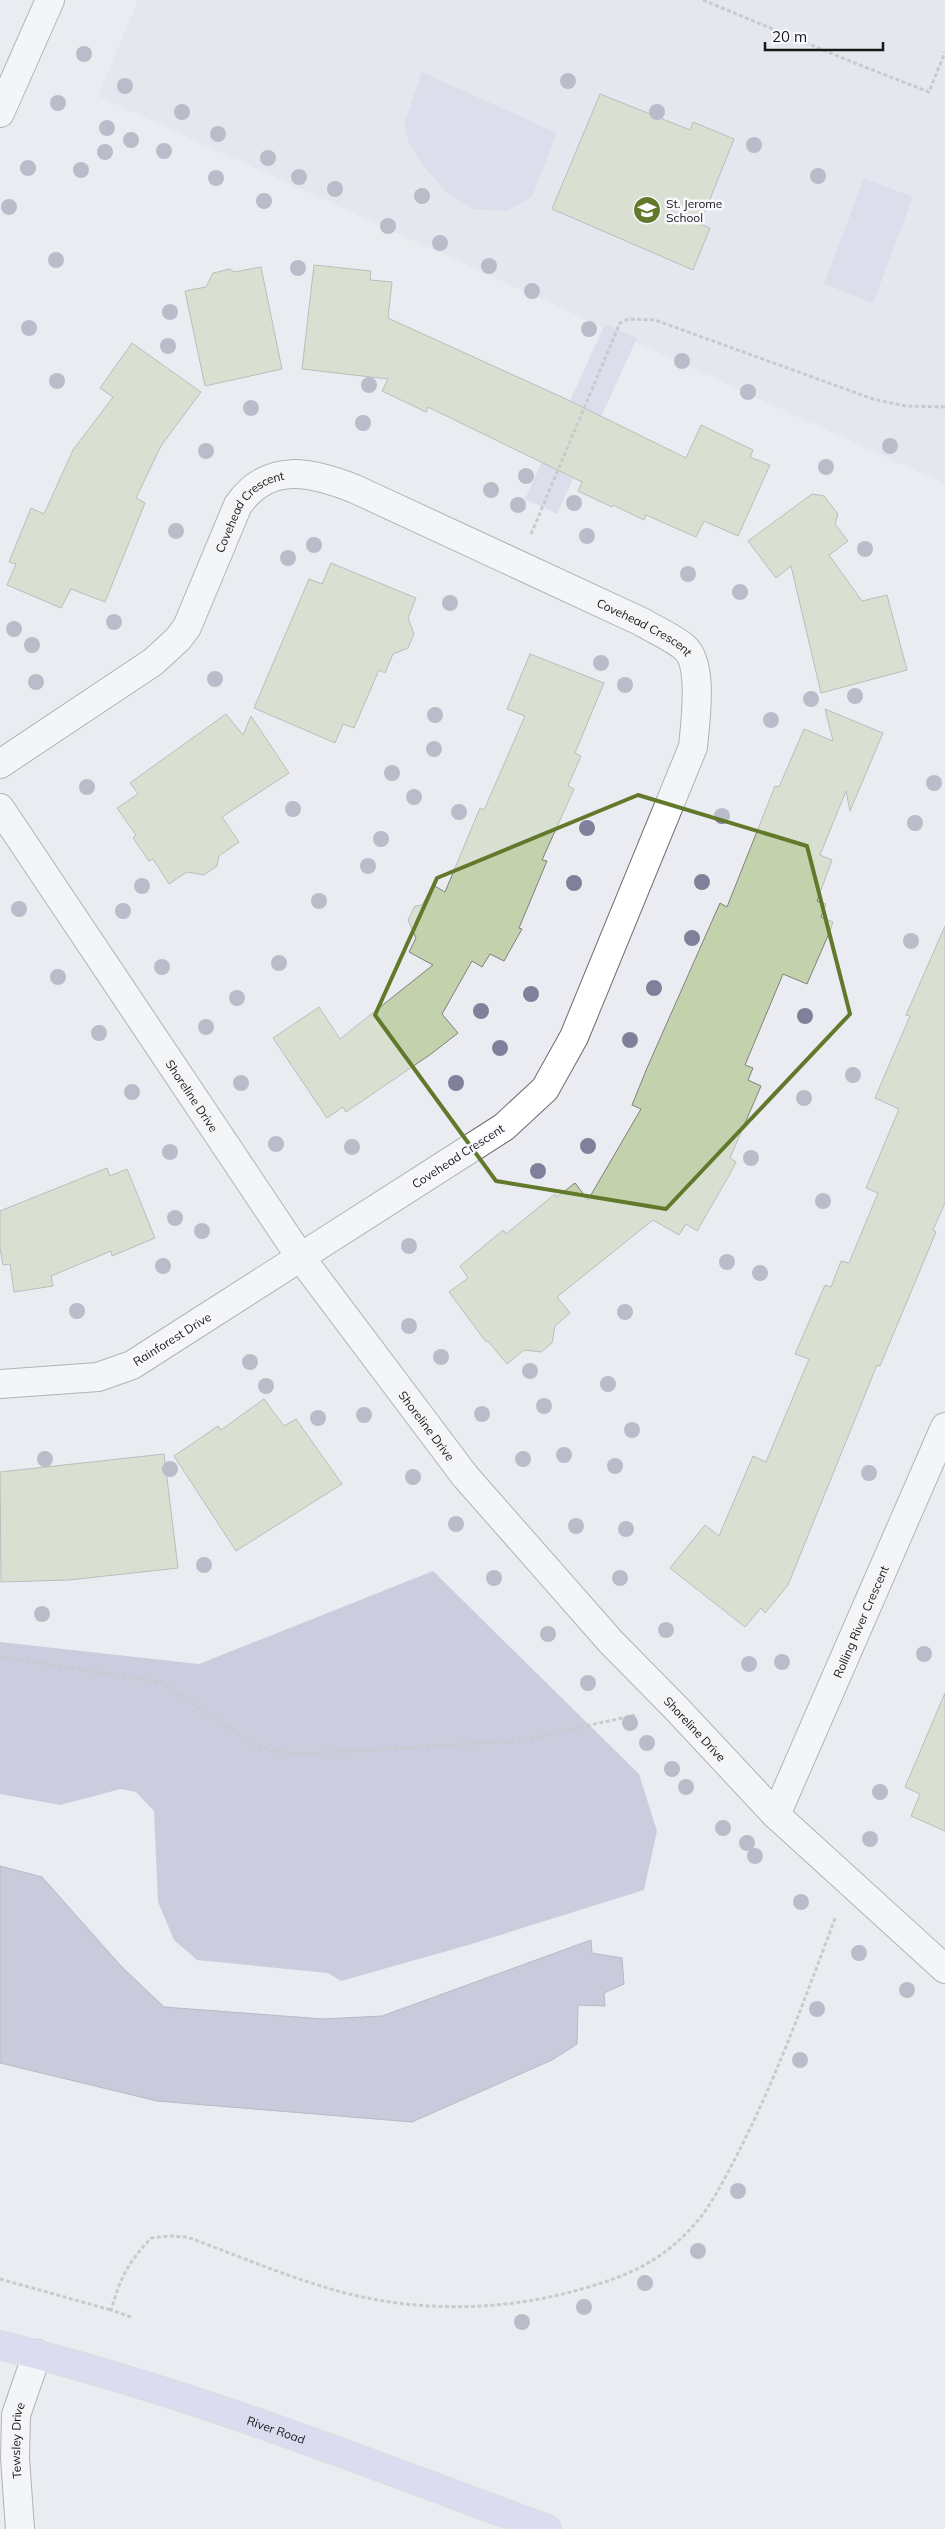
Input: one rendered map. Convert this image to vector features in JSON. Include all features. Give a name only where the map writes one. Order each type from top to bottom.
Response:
[{"type":"main road","name":"River Road","points":[[0,2345],[111,2374],[218,2408],[547,2529]]},
{"type":"street","points":[[0,113],[50,0]]},
{"type":"street","name":"Covehead Crescent","points":[[0,764],[153,662],[178,639],[187,627],[238,505],[248,491],[270,478],[296,472],[335,481],[642,622],[687,649],[697,675],[693,747],[574,1037],[545,1089],[504,1127],[301,1258]]},
{"type":"street","name":"Shoreline Drive","points":[[0,808],[301,1258],[465,1476],[611,1642],[675,1706],[776,1815],[945,1969]]},
{"type":"street","name":"Rainforest Drive","points":[[0,1384],[98,1377],[132,1365],[301,1258]]},
{"type":"street","name":"Rolling River Crescent","points":[[776,1815],[945,1427]]},
{"type":"street","name":"Tewsley Drive","points":[[20,2529],[15,2458],[16,2414],[37,2354]]},
{"type":"path","points":[[703,0],[930,92],[945,52]]},
{"type":"path","points":[[518,565],[620,323],[628,319],[655,320],[873,399],[906,406],[945,407]]},
{"type":"path","points":[[0,1657],[161,1682],[253,1744],[272,1751],[301,1754],[517,1741],[675,1706]]},
{"type":"path","points":[[111,2310],[121,2277],[131,2260],[151,2238],[169,2236],[187,2237],[343,2292],[396,2304],[425,2307],[504,2305],[555,2297],[635,2272],[676,2243],[700,2217],[723,2182],[752,2126],[787,2044],[849,1882]]},
{"type":"path","points":[[0,2279],[131,2317]]},
{"type":"highlighted area","points":[[638,795],[807,846],[850,1014],[666,1209],[496,1181],[375,1015],[437,878]]},
{"type":"shaded area","name":"St. Jerome School","points":[[138,0],[945,0],[945,484],[98,96]]},
{"type":"shaded area","points":[[422,72],[557,133],[532,197],[507,211],[474,209],[446,192],[421,163],[408,141],[404,124]]},
{"type":"shaded area","points":[[864,178],[913,197],[873,303],[824,284]]},
{"type":"shaded area","points":[[605,324],[637,338],[557,514],[525,499]]},
{"type":"shaded area","points":[[433,1571],[639,1774],[657,1831],[644,1890],[465,1946],[341,1981],[328,1973],[197,1960],[174,1940],[158,1902],[154,1811],[136,1792],[121,1789],[60,1805],[0,1794],[0,1642],[199,1664]]},
{"type":"shaded area","points":[[0,1866],[42,1877],[121,1966],[164,2007],[323,2019],[382,2016],[591,1940],[592,1953],[622,1958],[624,1984],[604,1993],[605,2006],[578,2005],[577,2044],[552,2060],[412,2122],[157,2101],[0,2063]]},
{"type":"building","points":[[600,94],[690,130],[693,122],[734,139],[700,224],[710,228],[693,270],[552,209]]},
{"type":"building","points":[[314,265],[371,271],[370,280],[392,282],[388,318],[566,399],[686,458],[701,425],[753,450],[750,457],[770,465],[738,536],[704,521],[696,537],[646,515],[644,520],[613,505],[612,507],[578,491],[582,482],[428,407],[426,412],[382,391],[388,379],[302,369]]},
{"type":"building","points":[[261,267],[282,369],[205,386],[185,291],[206,287],[213,273],[230,269],[234,272]]},
{"type":"building","points":[[132,343],[201,392],[161,446],[136,498],[145,503],[105,602],[71,589],[61,608],[7,585],[16,564],[9,562],[31,508],[44,514],[73,450],[113,397],[100,388]]},
{"type":"building","points":[[812,494],[824,496],[838,514],[835,524],[848,541],[829,555],[862,601],[887,595],[907,670],[821,693],[791,566],[776,578],[748,541]]},
{"type":"building","points":[[331,563],[416,598],[408,618],[414,634],[408,648],[393,654],[385,673],[379,670],[354,728],[343,724],[335,743],[254,708],[309,579],[322,584]]},
{"type":"building","points":[[530,654],[604,683],[575,753],[581,756],[568,786],[574,789],[542,860],[547,861],[519,928],[522,929],[504,961],[490,954],[482,967],[472,961],[442,1014],[458,1033],[431,1054],[346,1112],[343,1107],[327,1118],[273,1038],[319,1007],[340,1039],[433,965],[409,952],[416,938],[408,920],[415,906],[422,905],[433,885],[445,892],[480,808],[484,810],[525,716],[507,709]]},
{"type":"building","points":[[825,709],[883,733],[850,811],[846,791],[820,855],[832,860],[817,901],[826,904],[821,917],[833,922],[830,931],[807,984],[783,974],[745,1065],[753,1068],[748,1080],[761,1086],[730,1158],[736,1162],[697,1231],[686,1224],[679,1235],[653,1220],[557,1297],[570,1313],[555,1326],[552,1343],[541,1352],[524,1350],[507,1364],[488,1341],[486,1342],[449,1292],[468,1278],[460,1266],[503,1230],[506,1234],[555,1194],[557,1197],[575,1183],[588,1200],[641,1109],[632,1105],[647,1068],[720,903],[727,907],[775,786],[779,787],[804,729],[833,741]]},
{"type":"building","points":[[226,714],[243,735],[251,716],[289,773],[222,817],[239,842],[219,856],[217,866],[204,875],[187,872],[169,884],[153,859],[149,861],[133,838],[136,835],[117,808],[138,794],[130,783]]},
{"type":"building","points":[[945,926],[945,1203],[933,1230],[936,1232],[880,1366],[877,1365],[788,1585],[765,1613],[761,1608],[745,1627],[670,1568],[705,1525],[719,1536],[753,1456],[766,1462],[809,1359],[795,1354],[825,1285],[831,1287],[841,1261],[849,1263],[878,1193],[866,1188],[899,1109],[875,1098],[910,1016],[906,1015]]},
{"type":"building","points":[[107,1168],[110,1176],[127,1169],[155,1238],[112,1256],[111,1251],[51,1276],[53,1286],[14,1292],[10,1264],[3,1265],[0,1248],[0,1211]]},
{"type":"building","points":[[264,1399],[284,1426],[296,1419],[342,1484],[236,1551],[174,1456],[218,1426],[221,1430]]},
{"type":"building","points":[[164,1454],[178,1568],[69,1580],[1,1582],[0,1472]]},
{"type":"building","points":[[945,1693],[945,1831],[911,1816],[920,1794],[905,1787]]},
{"type":"place","name":"St. Jerome School","points":[[647,210]]}]
